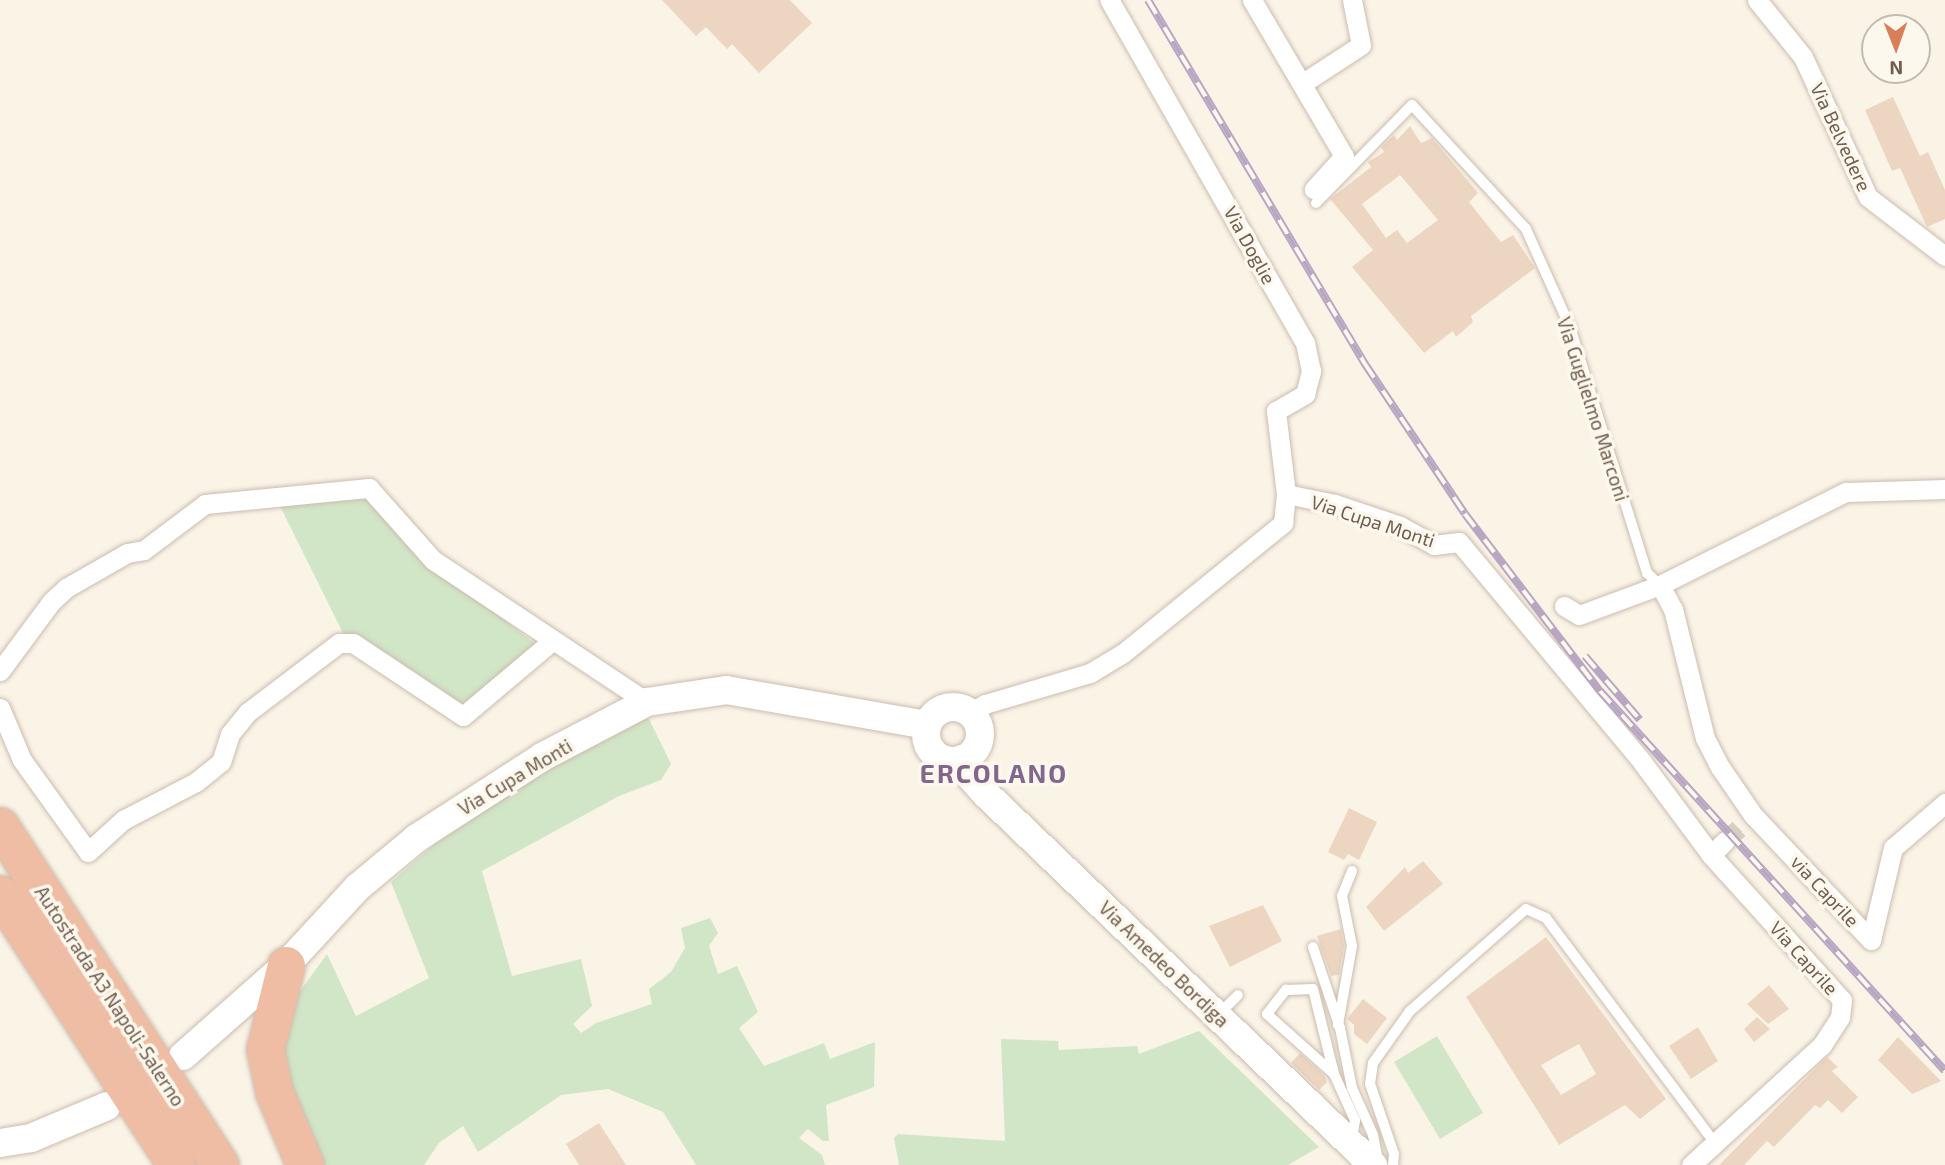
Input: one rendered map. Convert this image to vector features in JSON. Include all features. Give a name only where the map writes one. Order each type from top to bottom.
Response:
[{"type":"highway","name":"Autostrada A3 Napoli-Salerno","points":[[0,826],[220,1165]]},
{"type":"highway","name":"Autostrada A3 Napoli-Salerno","points":[[0,894],[176,1165]]},
{"type":"highway","points":[[286,965],[265,1049],[274,1091],[305,1165]]},
{"type":"street","name":"Via Doglie","points":[[1109,0],[1305,343],[1311,371],[1305,394],[1276,411],[1286,494]]},
{"type":"street","points":[[1252,0],[1344,156],[1315,196]]},
{"type":"street","points":[[1303,83],[1361,45],[1352,0]]},
{"type":"street","name":"Via Belvedere","points":[[1757,0],[1803,57],[1868,197],[1945,256]]},
{"type":"street","points":[[0,671],[51,601],[66,588],[127,553],[144,550],[205,504],[369,488],[433,559],[552,641],[648,702]]},
{"type":"street","points":[[1564,607],[1579,615],[1660,585],[1846,492],[1945,489]]},
{"type":"street","name":"Via Cupa Monti","points":[[970,713],[985,704],[1090,673],[1122,654],[1283,523],[1286,494],[1335,504],[1400,526],[1434,545],[1460,542],[1642,762],[1718,848]]},
{"type":"street","name":"via Caprile","points":[[1660,585],[1673,609],[1705,738],[1748,820],[1871,940],[1893,848],[1945,803]]},
{"type":"street","points":[[0,708],[22,760],[88,852],[123,820],[196,782],[221,762],[230,734],[248,712],[339,643],[353,643],[463,716],[552,641]]},
{"type":"street","name":"Via Cupa Monti","points":[[183,1056],[286,965],[358,887],[416,838],[542,757],[648,702],[726,690],[927,726]]},
{"type":"street","points":[[950,707],[970,713],[980,731],[979,742],[962,759],[936,755],[926,737],[927,726],[940,710],[950,707]]},
{"type":"street","name":"Via Amedeo Bordiga","points":[[962,759],[967,773],[988,795],[1375,1165]]},
{"type":"street","name":"Via Caprile","points":[[1692,1165],[1822,1045],[1837,1026],[1842,1000],[1718,848]]},
{"type":"street","points":[[0,1143],[31,1138],[107,1106]]},
{"type":"lane","name":"Via Guglielmo Marconi","points":[[1315,196],[1412,105],[1526,229],[1570,327],[1647,573],[1660,585]]},
{"type":"lane","points":[[1338,1025],[1352,946],[1342,895],[1352,871]]},
{"type":"lane","points":[[1393,1165],[1394,1154],[1370,1084],[1373,1063],[1410,1010],[1526,909],[1546,918],[1715,1143]]},
{"type":"lane","points":[[1313,947],[1338,1025],[1352,1088],[1373,1135],[1375,1165]]},
{"type":"lane","points":[[1334,1074],[1267,1014],[1286,990],[1313,989],[1334,1074],[1355,1120],[1350,1143]]},
{"type":"lane","points":[[1218,1015],[1238,995]]},
{"type":"green space","points":[[362,494],[377,503],[406,545],[538,646],[462,705],[344,635],[278,502]]},
{"type":"green space","points":[[648,717],[671,764],[661,780],[619,796],[482,871],[512,976],[581,959],[592,1006],[573,1024],[581,1033],[596,1023],[652,1004],[649,989],[671,972],[685,948],[681,928],[710,918],[718,933],[709,946],[718,974],[737,966],[758,1012],[739,1028],[764,1066],[824,1043],[830,1059],[875,1042],[874,1087],[826,1105],[829,1141],[823,1141],[808,1129],[799,1138],[822,1155],[825,1165],[696,1165],[663,1112],[608,1089],[561,1095],[478,1152],[463,1126],[439,1143],[424,1165],[318,1165],[286,1075],[283,1046],[285,1025],[298,994],[327,954],[356,1016],[429,978],[391,882],[480,805]]},
{"type":"green space","points":[[1199,1031],[1319,1147],[1288,1165],[899,1165],[894,1138],[898,1134],[1005,1141],[1001,1039],[1058,1041],[1059,1050],[1137,1046],[1139,1054]]},
{"type":"green space","points":[[1437,1036],[1483,1113],[1440,1139],[1394,1062]]},
{"type":"building","points":[[662,0],[790,0],[812,23],[759,73],[732,44],[727,49],[706,27],[696,36]]},
{"type":"building","points":[[1893,97],[1920,156],[1928,152],[1945,190],[1945,219],[1927,227],[1900,168],[1892,171],[1865,110]]},
{"type":"building","points":[[1410,126],[1421,143],[1432,138],[1478,193],[1469,202],[1501,242],[1513,235],[1535,268],[1471,316],[1473,322],[1456,337],[1453,331],[1424,353],[1352,267],[1373,250],[1330,199],[1371,167],[1368,162],[1384,152],[1381,147],[1394,135],[1397,140]],"holes":[[[1400,175],[1438,220],[1407,243],[1397,230],[1386,238],[1362,204]]]},
{"type":"building","points":[[1349,808],[1377,822],[1359,860],[1348,854],[1344,860],[1328,852]]},
{"type":"building","points":[[1423,861],[1443,884],[1384,931],[1366,907],[1405,867],[1408,873]]},
{"type":"building","points":[[1263,905],[1282,941],[1230,967],[1209,926]]},
{"type":"building","points":[[1341,929],[1344,946],[1339,975],[1331,976],[1317,936]]},
{"type":"building","points":[[1546,937],[1666,1099],[1640,1119],[1625,1105],[1559,1145],[1466,997]],"holes":[[[1579,1044],[1596,1074],[1561,1095],[1541,1065]]]},
{"type":"building","points":[[1769,985],[1789,1009],[1768,1024],[1747,1004]]},
{"type":"building","points":[[1363,999],[1387,1018],[1367,1044],[1354,1034],[1354,1025],[1347,1019]]},
{"type":"building","points":[[1757,1017],[1770,1029],[1754,1042],[1744,1029]]},
{"type":"building","points":[[1698,1027],[1718,1061],[1691,1079],[1669,1046]]},
{"type":"building","points":[[1898,1037],[1941,1081],[1912,1094],[1878,1060]]},
{"type":"building","points":[[1300,1053],[1324,1075],[1327,1082],[1319,1090],[1291,1063]]},
{"type":"building","points":[[1827,1057],[1838,1067],[1832,1071],[1858,1097],[1842,1113],[1828,1100],[1820,1108],[1815,1105],[1774,1147],[1767,1141],[1744,1165],[1719,1165]]},
{"type":"building","points":[[599,1123],[626,1165],[579,1165],[566,1144]]},
{"type":"tunnel","points":[[1725,841],[1743,825]]},
{"type":"railway","points":[[1148,0],[1365,364],[1465,514],[1600,691],[1945,1071]]},
{"type":"railway","points":[[1585,656],[1640,720]]},
{"type":"district","name":"ERCOLANO","points":[[994,773]]}]
